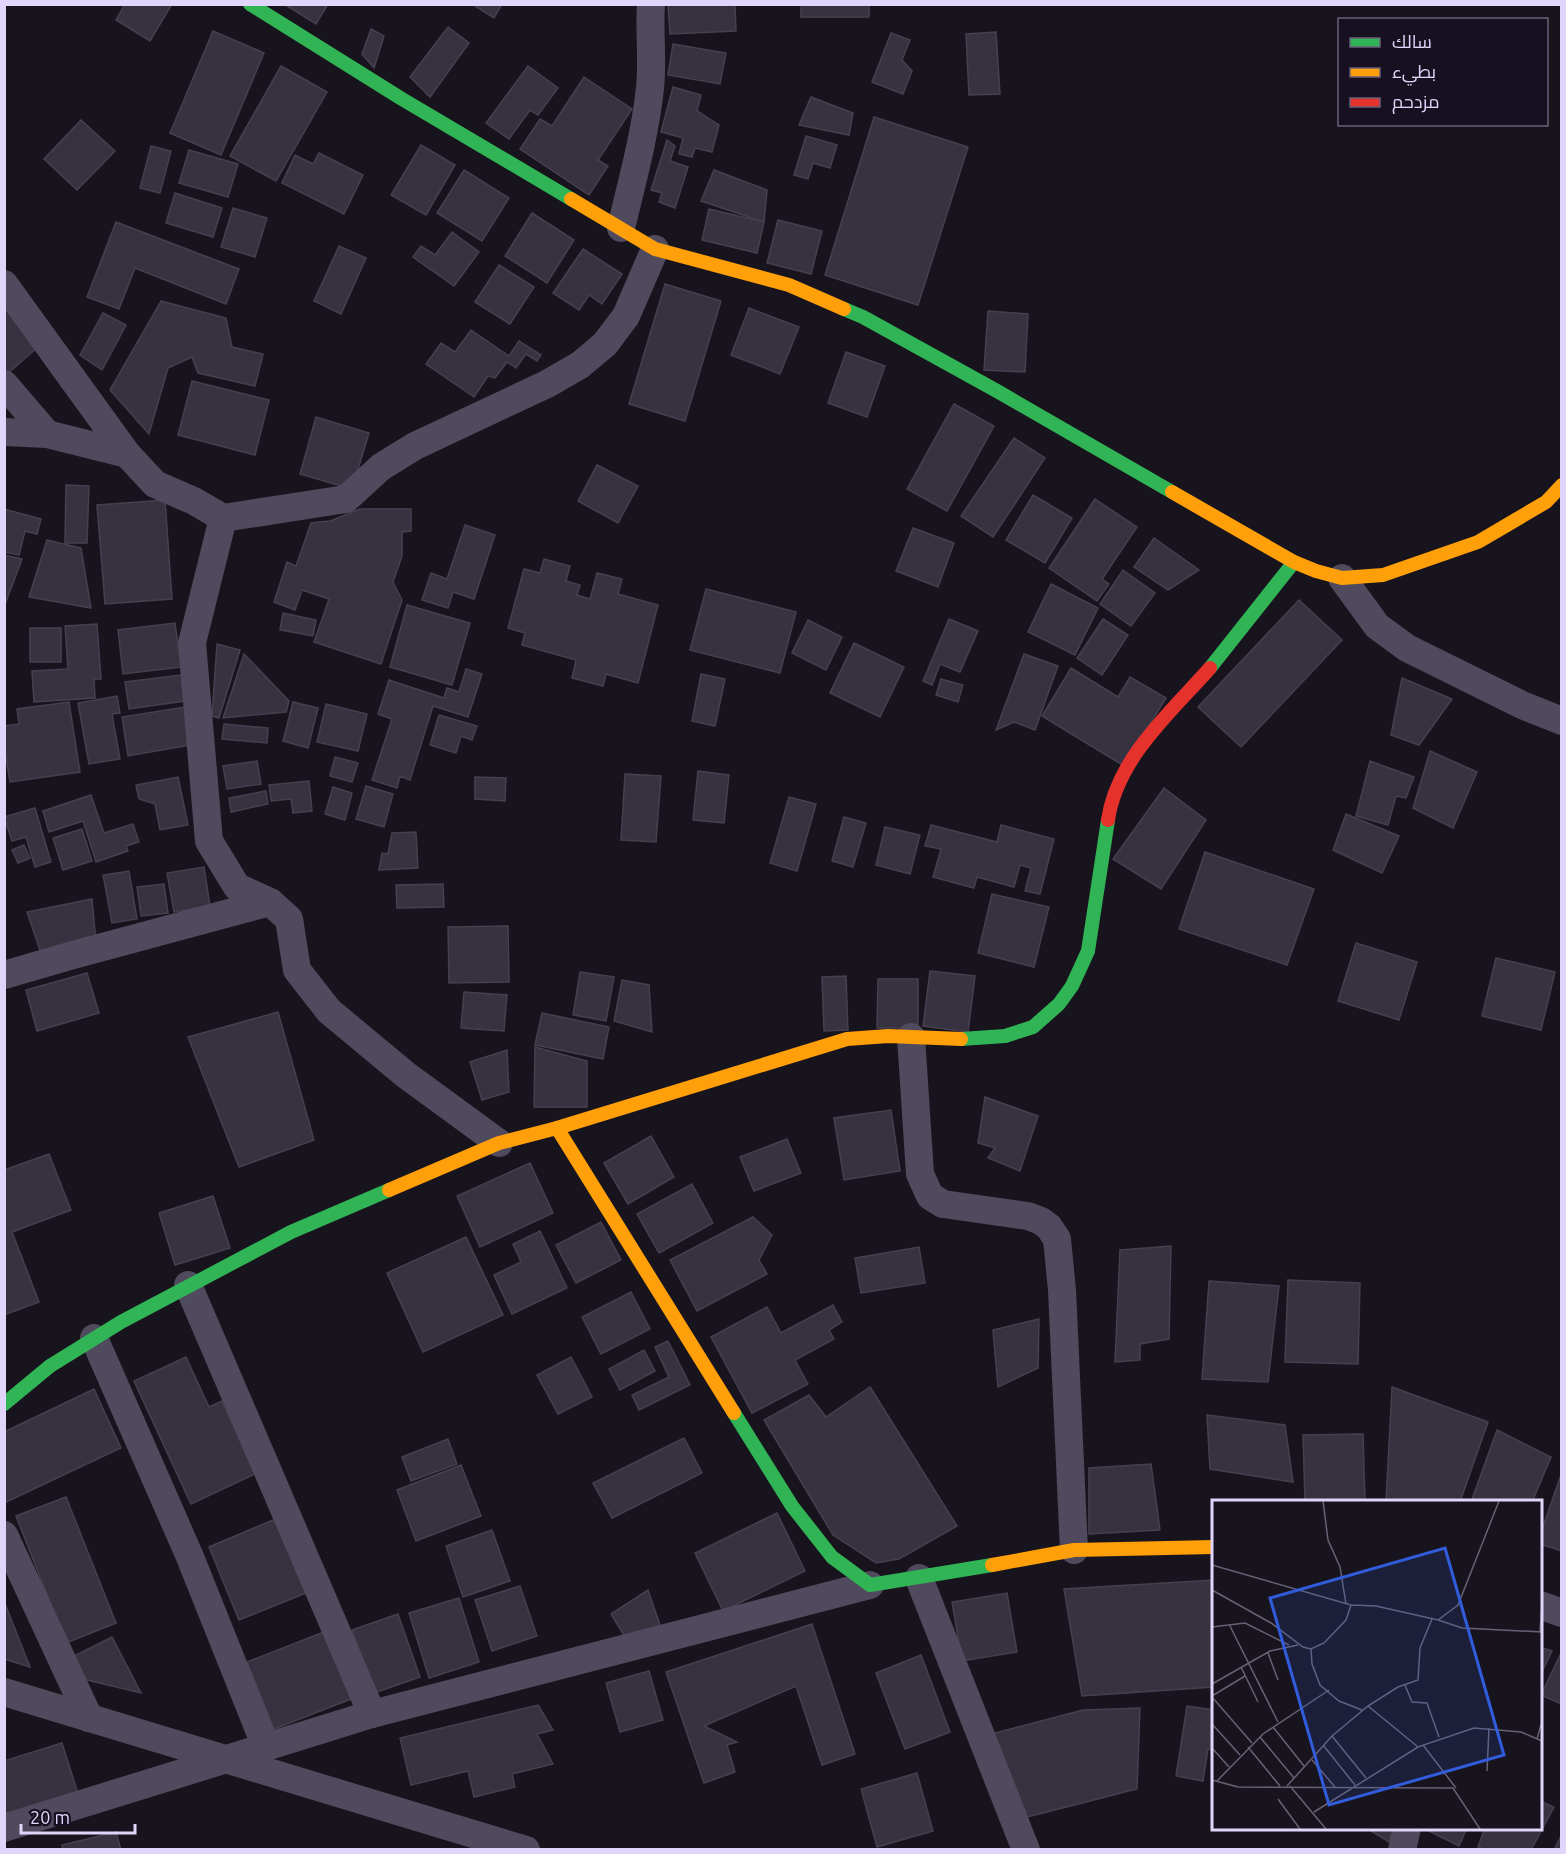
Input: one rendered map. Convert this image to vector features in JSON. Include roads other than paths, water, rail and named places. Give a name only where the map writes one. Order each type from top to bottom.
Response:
[{"type":"street","points":[[250,4],[402,99],[656,249],[789,285],[863,317],[1008,397],[1294,562],[1316,571],[1342,578],[1383,575],[1478,542],[1545,502],[1562,485]]},
{"type":"street","points":[[621,228],[644,132],[650,88],[651,4]]},
{"type":"street","points":[[4,284],[127,453],[155,484],[194,501],[223,518],[346,499],[381,467],[415,446],[547,384],[580,364],[605,344],[626,316],[656,249]]},
{"type":"street","points":[[4,384],[47,434]]},
{"type":"street","points":[[4,432],[47,434],[127,453]]},
{"type":"street","points":[[223,518],[192,643],[209,841],[237,887],[270,902],[289,919],[297,970],[329,1011],[406,1075],[499,1143]]},
{"type":"street","points":[[4,1404],[50,1366],[94,1338],[188,1285],[291,1232],[499,1143],[557,1128],[847,1039],[911,1037],[974,1039],[1005,1036],[1033,1027],[1059,1004],[1072,986],[1088,951],[1109,812],[1126,768],[1140,747],[1219,658],[1294,562]]},
{"type":"street","points":[[1342,578],[1377,626],[1407,648],[1522,705],[1562,721]]},
{"type":"street","points":[[4,975],[270,902]]},
{"type":"street","points":[[911,1037],[920,1174],[930,1196],[943,1204],[1028,1216],[1049,1227],[1057,1239],[1062,1290],[1074,1550]]},
{"type":"street","points":[[557,1128],[792,1506],[832,1557],[870,1585]]},
{"type":"street","points":[[188,1285],[372,1714]]},
{"type":"street","points":[[94,1338],[190,1557],[266,1747]]},
{"type":"street","points":[[4,1534],[89,1718]]},
{"type":"street","points":[[4,1828],[372,1714],[870,1585],[1074,1550],[1212,1547]]},
{"type":"street","points":[[920,1578],[1026,1850]]},
{"type":"street","points":[[1542,1606],[1562,1613]]},
{"type":"street","points":[[4,1692],[526,1850]]},
{"type":"street","points":[[1402,1850],[1407,1830]]}]
